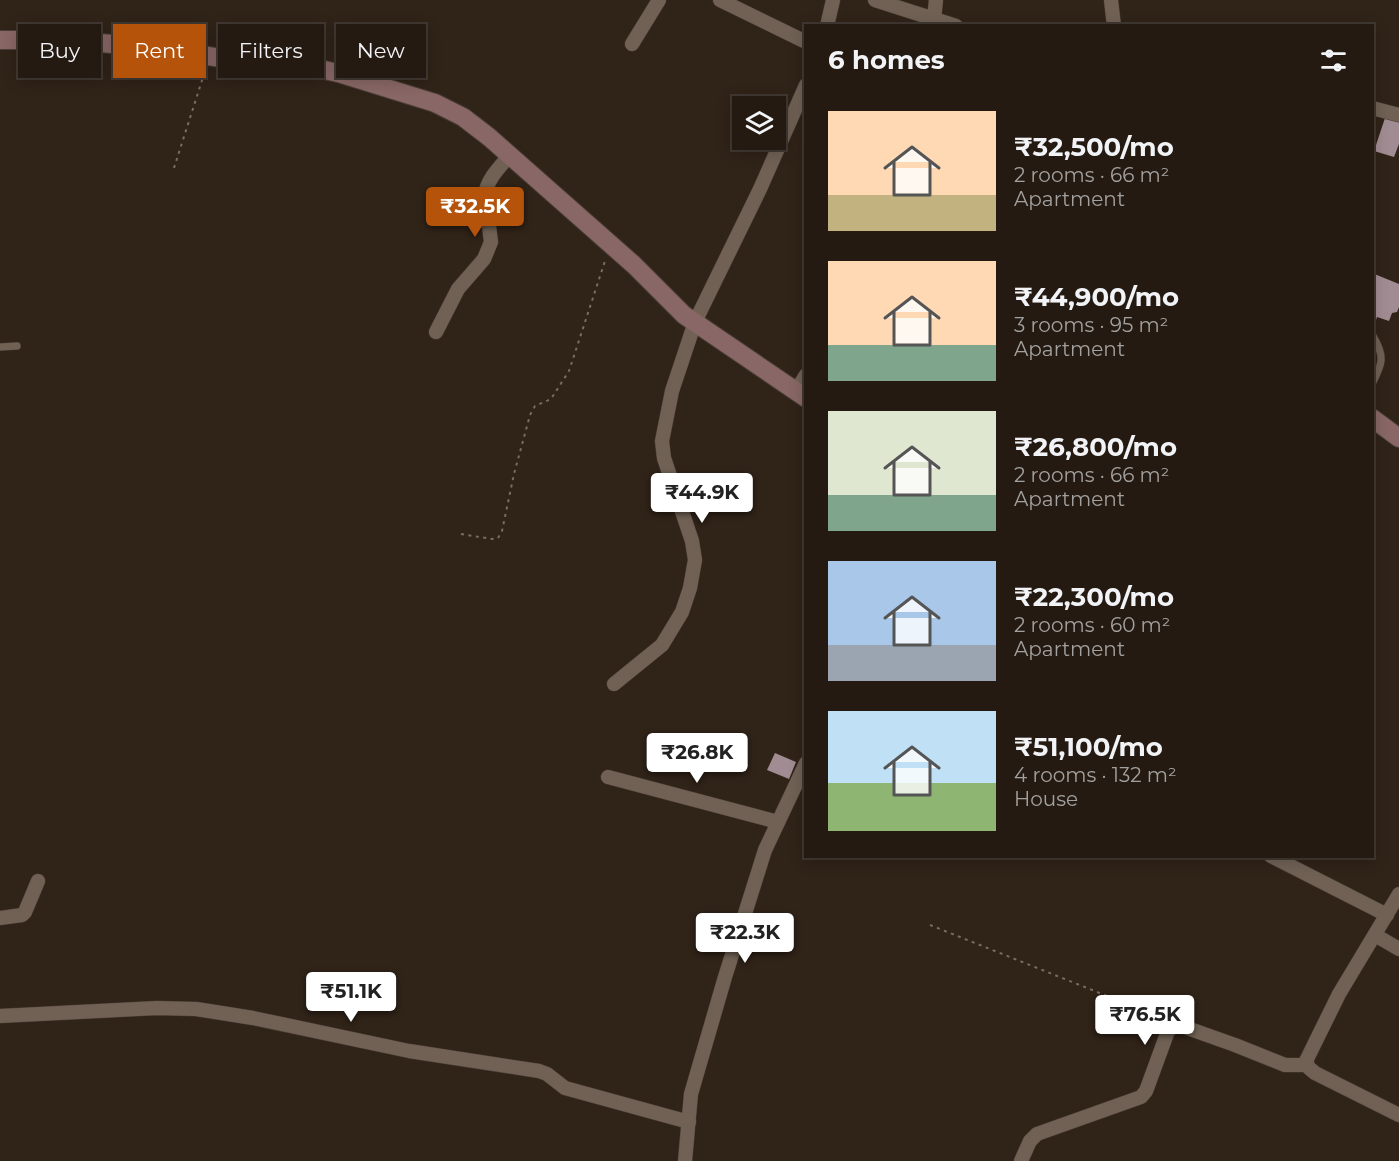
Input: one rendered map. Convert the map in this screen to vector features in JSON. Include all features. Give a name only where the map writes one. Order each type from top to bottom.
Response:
[{"type":"main road","points":[[0,40],[58,40],[127,45],[258,64],[302,65],[338,73],[435,103],[463,117],[510,155],[610,244],[678,309],[801,395]]},
{"type":"main road","points":[[1374,419],[1399,438]]},
{"type":"street","points":[[632,44],[659,0]]},
{"type":"street","points":[[720,0],[804,41]]},
{"type":"street","points":[[827,24],[833,0]]},
{"type":"street","points":[[875,0],[950,24]]},
{"type":"street","points":[[934,18],[936,0]]},
{"type":"street","points":[[1111,0],[1114,24]]},
{"type":"street","points":[[614,684],[662,645],[682,612],[690,588],[695,560],[692,541],[664,458],[662,441],[672,391],[695,322],[760,189],[804,90]]},
{"type":"street","points":[[1374,109],[1399,115]]},
{"type":"street","points":[[436,333],[458,289],[484,259],[491,242],[486,187],[491,177],[510,155]]},
{"type":"street","points":[[685,1161],[691,1094],[725,977],[765,850],[804,767]]},
{"type":"street","points":[[608,777],[778,822]]},
{"type":"street","points":[[1275,858],[1387,915]]},
{"type":"street","points":[[0,918],[22,915],[38,881]]},
{"type":"street","points":[[1399,894],[1339,994],[1306,1061],[1315,1073],[1399,1115]]},
{"type":"street","points":[[1375,935],[1399,950]]},
{"type":"street","points":[[0,1016],[157,1008],[196,1009],[253,1018],[409,1051],[539,1071],[566,1088],[689,1122]]},
{"type":"street","points":[[1021,1161],[1030,1141],[1037,1134],[1141,1096],[1146,1091],[1168,1031],[1176,1024],[1235,1044],[1285,1065],[1307,1065]]},
{"type":"lane","points":[[1374,338],[1382,351],[1380,369],[1374,380]]},
{"type":"lane","points":[[0,347],[17,346]]},
{"type":"path","points":[[174,168],[209,58]]},
{"type":"path","points":[[461,534],[492,539],[498,538],[502,531],[530,415],[535,406],[551,399],[569,371],[610,244]]},
{"type":"path","points":[[930,925],[1176,1024]]},
{"type":"building","points":[[1385,118],[1399,122],[1399,144],[1394,157],[1374,151]]},
{"type":"building","points":[[1374,274],[1399,284],[1397,312],[1392,313],[1389,321],[1377,317],[1374,326]]},
{"type":"building","points":[[775,753],[796,762],[789,779],[767,770]]}]
